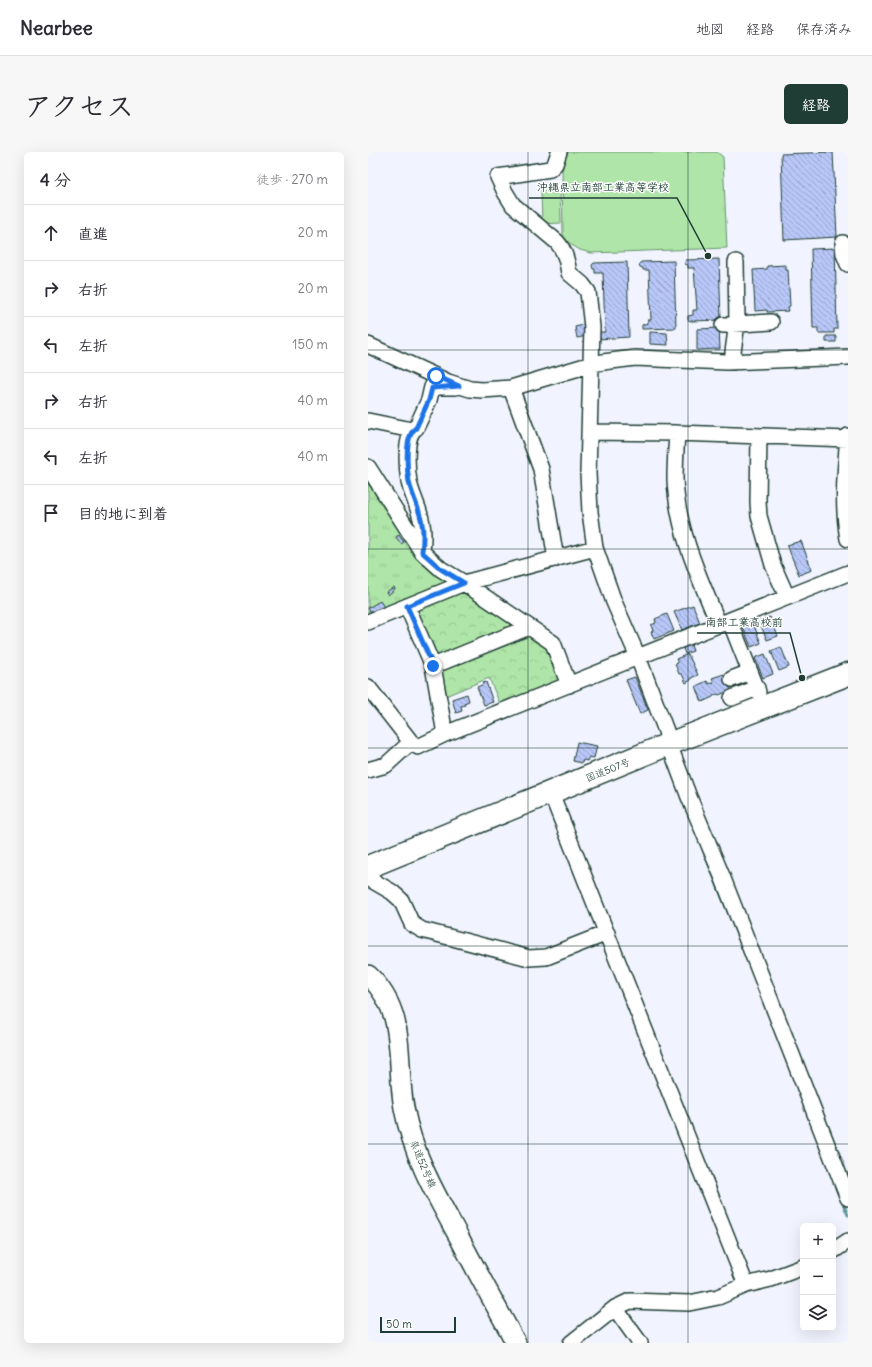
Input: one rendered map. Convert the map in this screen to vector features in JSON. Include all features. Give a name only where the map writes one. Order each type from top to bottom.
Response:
[{"type":"highway","name":"国道507号","points":[[368,867],[669,744],[848,674]]},
{"type":"main road","name":"県道52号線","points":[[368,975],[384,993],[390,1004],[394,1017],[399,1041],[404,1108],[419,1159],[442,1207],[516,1343]]},
{"type":"street","points":[[559,152],[555,164],[550,169],[498,177],[513,205],[563,248],[569,273],[579,280],[588,292],[592,327],[588,473],[590,512],[595,548],[614,602],[638,657],[666,731],[669,744],[689,797],[722,876],[848,1198]]},
{"type":"street","points":[[843,243],[844,254],[848,264]]},
{"type":"street","points":[[734,362],[730,324],[736,262]]},
{"type":"street","points":[[730,324],[771,322]]},
{"type":"street","points":[[368,345],[459,386]]},
{"type":"street","points":[[422,552],[423,526],[409,482],[408,440],[412,430],[416,428],[428,404],[432,388],[459,386],[482,390],[511,388],[592,364],[635,358],[734,362],[848,357]]},
{"type":"street","points":[[511,388],[541,469],[556,559]]},
{"type":"street","points":[[368,421],[412,430]]},
{"type":"street","points":[[589,432],[677,433],[848,439]]},
{"type":"street","points":[[677,433],[675,480],[680,514],[688,547],[696,571],[725,623],[750,672],[757,690],[732,698]]},
{"type":"street","points":[[759,436],[759,516],[773,565],[787,597]]},
{"type":"street","points":[[848,436],[844,486],[844,506],[848,539]]},
{"type":"street","points":[[368,467],[422,552],[441,569],[553,643],[569,685]]},
{"type":"street","points":[[368,622],[464,583],[595,548]]},
{"type":"street","points":[[368,687],[411,742],[418,747],[445,734],[848,574]]},
{"type":"street","points":[[407,606],[433,666],[445,734]]},
{"type":"street","points":[[433,666],[530,627]]},
{"type":"street","points":[[732,679],[750,672]]},
{"type":"street","points":[[368,770],[386,765],[411,742]]},
{"type":"street","points":[[551,793],[746,1284]]},
{"type":"street","points":[[368,878],[392,892],[401,900],[412,924],[422,930],[529,958],[546,957],[607,933]]},
{"type":"street","points":[[836,1249],[848,1241]]},
{"type":"street","points":[[571,1343],[615,1308],[630,1301],[690,1303],[718,1297],[746,1284],[771,1279],[800,1268]]},
{"type":"street","points":[[615,1308],[640,1343]]},
{"type":"green space","points":[[568,152],[717,152],[723,157],[727,248],[591,253],[580,250],[570,244],[563,235],[562,171]]},
{"type":"green space","points":[[560,190],[561,223],[542,224],[541,191]]},
{"type":"green space","points":[[368,479],[454,582],[368,617]]},
{"type":"green space","points":[[465,589],[514,622],[513,630],[437,660],[415,607]]},
{"type":"green space","points":[[523,635],[532,636],[539,639],[549,648],[561,677],[559,681],[500,704],[489,678],[443,697],[439,672],[442,667]]},
{"type":"building","points":[[833,152],[837,237],[784,240],[781,154]]},
{"type":"building","points":[[835,248],[837,329],[834,329],[834,333],[818,333],[818,328],[813,328],[811,249]]},
{"type":"building","points":[[719,259],[721,320],[688,320],[688,316],[693,315],[693,310],[697,310],[694,268],[688,268],[688,265],[685,264],[686,260]]},
{"type":"building","points":[[674,261],[676,328],[642,329],[642,325],[648,323],[648,320],[651,320],[649,270],[643,270],[639,264],[641,262]]},
{"type":"building","points":[[627,262],[629,337],[598,339],[600,332],[605,332],[603,273],[595,273],[595,269],[593,269],[592,265],[594,263]]},
{"type":"building","points":[[786,265],[786,270],[788,270],[789,311],[755,311],[753,270],[767,269],[767,266]]},
{"type":"building","points":[[583,325],[584,329],[586,328],[587,336],[577,338],[575,327]]},
{"type":"building","points":[[719,328],[720,349],[697,350],[697,329]]},
{"type":"building","points":[[650,332],[667,333],[668,345],[650,344]]},
{"type":"building","points":[[826,336],[836,336],[836,342],[826,342]]},
{"type":"building","points":[[399,535],[404,542],[401,544],[396,537]]},
{"type":"building","points":[[801,541],[812,570],[799,575],[787,545]]},
{"type":"building","points":[[394,587],[395,589],[388,595],[386,592]]},
{"type":"building","points":[[380,601],[384,607],[372,614],[368,608]]},
{"type":"building","points":[[693,605],[700,623],[682,630],[674,612]]},
{"type":"building","points":[[667,614],[674,631],[654,639],[651,632],[653,631],[651,625],[656,623],[655,619]]},
{"type":"building","points":[[770,617],[778,636],[767,640],[759,621]]},
{"type":"building","points":[[753,623],[761,643],[751,647],[743,627]]},
{"type":"building","points":[[691,645],[693,651],[685,654],[683,648]]},
{"type":"building","points":[[781,647],[789,667],[779,671],[771,651]]},
{"type":"building","points":[[688,654],[698,675],[691,678],[691,680],[686,683],[682,674],[679,674],[675,664],[678,663],[676,659]]},
{"type":"building","points":[[765,654],[773,674],[763,678],[755,658]]},
{"type":"building","points":[[724,674],[731,690],[713,696],[702,702],[696,686],[707,681],[709,684],[714,682],[712,678]]},
{"type":"building","points":[[635,677],[648,710],[640,714],[626,680]]},
{"type":"building","points":[[486,682],[493,702],[484,705],[477,687]]},
{"type":"building","points":[[467,694],[469,701],[464,703],[465,705],[461,706],[462,711],[456,713],[452,699]]},
{"type":"building","points":[[577,742],[597,746],[594,758],[589,757],[587,761],[583,760],[582,763],[573,761]]},
{"type":"waterway","points":[[703,850],[750,967]]},
{"type":"waterway","points":[[842,1201],[848,1215]]},
{"type":"place","name":"沖縄県立南部工業高等学校","points":[[708,256]]},
{"type":"place","name":"南部工業高校前","points":[[802,678]]},
{"type":"route","points":[[433,666],[407,606],[464,583],[441,569],[422,552],[423,526],[409,482],[408,440],[412,430],[416,428],[428,404],[432,388],[459,386],[436,376]]}]
